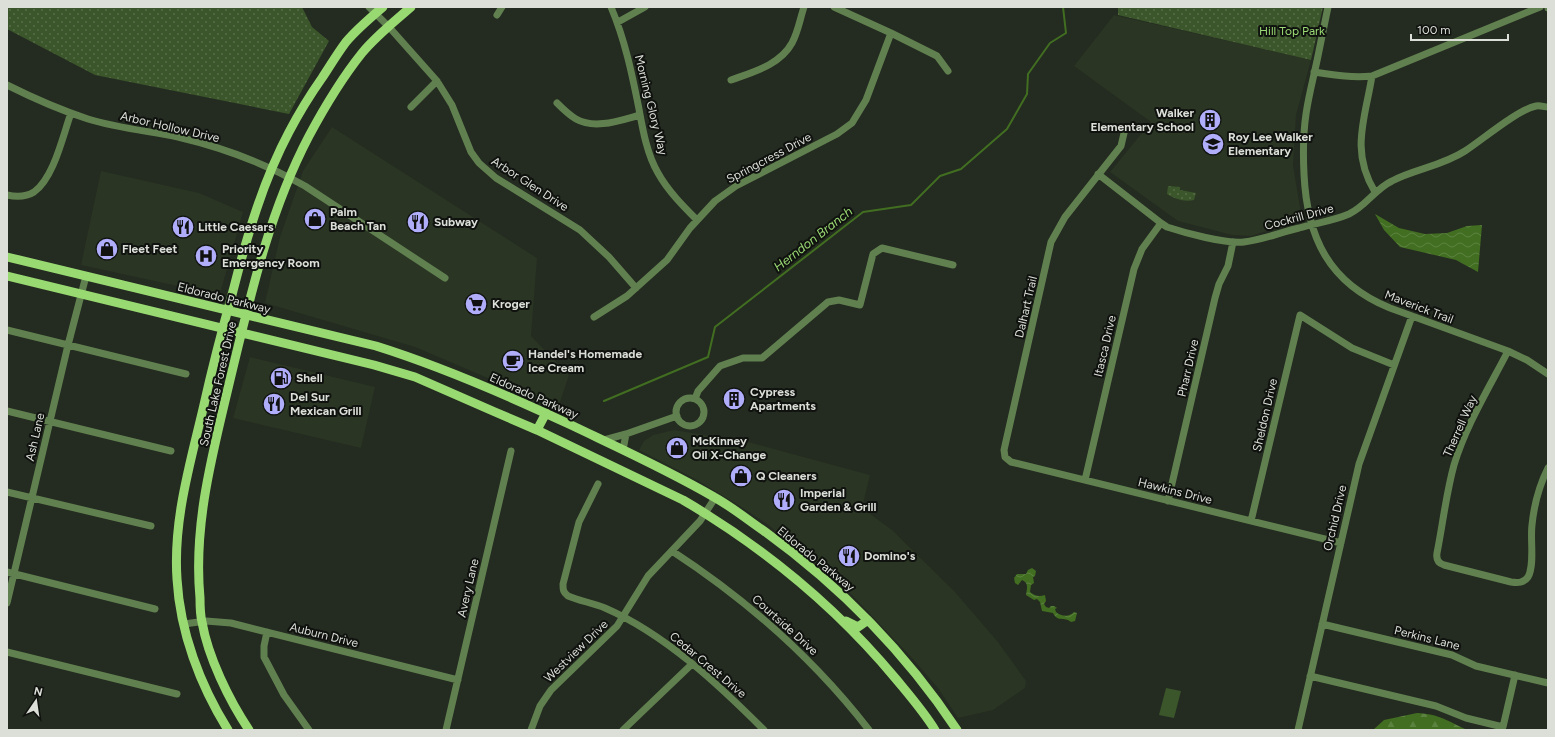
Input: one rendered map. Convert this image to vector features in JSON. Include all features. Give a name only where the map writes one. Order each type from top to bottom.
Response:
[{"type":"main road","name":"South Lake Forest Drive","points":[[228,730],[204,685],[192,653],[184,624],[177,580],[180,516],[199,425],[222,329],[247,239],[272,170],[290,131],[316,87],[347,42],[372,10],[383,7]]},
{"type":"main road","name":"South Lake Forest Drive","points":[[249,730],[235,708],[217,669],[202,622],[198,561],[203,501],[221,418],[265,246],[289,177],[310,134],[339,86],[362,53],[411,7]]},
{"type":"main road","name":"Eldorado Parkway","points":[[7,257],[246,316],[376,346],[422,360],[546,413],[665,470],[715,498],[780,543],[810,566],[845,597],[921,678],[957,730]]},
{"type":"main road","points":[[7,276],[374,365],[415,377],[537,430],[683,500],[705,513],[767,557],[836,615],[873,652],[911,697],[935,730]]},
{"type":"main road","points":[[415,377],[422,360]]},
{"type":"main road","points":[[537,430],[546,413]]},
{"type":"main road","points":[[820,601],[826,603],[851,624],[858,627],[868,620]]},
{"type":"street","points":[[496,15],[502,7]]},
{"type":"street","name":"Morning Glory Way","points":[[611,7],[618,22],[629,60],[640,115],[650,154],[658,173],[674,195],[697,220]]},
{"type":"street","points":[[618,22],[645,7]]},
{"type":"street","points":[[731,80],[766,66],[786,51],[792,42],[804,7]]},
{"type":"street","points":[[834,7],[937,56],[948,71]]},
{"type":"street","name":"Maverick Trail","points":[[1328,7],[1306,113],[1303,140],[1305,193],[1311,225],[1319,245],[1328,261],[1348,282],[1372,300],[1508,351],[1527,360],[1548,374]]},
{"type":"street","points":[[1314,72],[1343,77],[1359,78],[1372,76],[1540,7]]},
{"type":"street","name":"Arbor Glen Drive","points":[[372,10],[389,27],[436,81],[452,105],[471,152],[483,167],[508,186],[580,230],[609,257],[636,288]]},
{"type":"street","name":"Springcress Drive","points":[[594,317],[622,300],[673,254],[697,220],[716,201],[736,186],[837,134],[852,123],[858,116],[866,100],[891,33]]},
{"type":"street","points":[[1372,76],[1361,136],[1361,151],[1364,170],[1375,192]]},
{"type":"street","points":[[411,107],[436,81]]},
{"type":"street","name":"Arbor Hollow Drive","points":[[7,85],[71,113],[101,122],[178,137],[216,148],[289,177],[445,278]]},
{"type":"street","points":[[557,103],[575,119],[590,124],[615,121],[640,115]]},
{"type":"street","name":"Cockrill Drive","points":[[1098,174],[1160,223],[1171,228],[1233,242],[1253,241],[1350,214],[1366,202],[1375,192],[1390,182],[1405,175],[1453,158],[1528,110],[1537,106],[1548,107]]},
{"type":"street","points":[[7,195],[23,196],[29,194],[42,184],[50,171],[71,113]]},
{"type":"street","points":[[1098,174],[1121,146],[1125,129]]},
{"type":"street","name":"Dalhart Trail","points":[[1005,457],[1004,450],[1051,242],[1065,217],[1098,174]]},
{"type":"street","name":"Itasca Drive","points":[[1085,480],[1134,269],[1142,249],[1160,223]]},
{"type":"street","name":"Pharr Drive","points":[[1168,501],[1215,298],[1219,284],[1228,266],[1233,242]]},
{"type":"street","points":[[695,399],[698,391],[720,366],[743,358],[762,358],[828,302],[839,300],[860,305],[873,254],[882,248],[953,265]]},
{"type":"street","name":"Ash Lane","points":[[7,603],[10,573],[32,498],[86,276]]},
{"type":"street","name":"Sheldon Drive","points":[[1251,521],[1300,315],[1352,348],[1394,365]]},
{"type":"street","name":"Orchid Drive","points":[[1298,730],[1361,457],[1412,316]]},
{"type":"street","points":[[7,330],[186,374]]},
{"type":"street","name":"Therrell Way","points":[[1508,351],[1468,430],[1457,458],[1446,498],[1437,555],[1438,560],[1444,565],[1511,582],[1518,583],[1524,581],[1531,569],[1532,526],[1535,506],[1541,483],[1548,468]]},
{"type":"street","points":[[695,399],[704,410],[704,415],[699,422],[691,426],[682,423],[677,416],[677,407],[682,400],[695,399]]},
{"type":"street","points":[[7,411],[170,451]]},
{"type":"street","points":[[604,440],[677,416]]},
{"type":"street","points":[[623,450],[626,434]]},
{"type":"street","name":"Avery Lane","points":[[446,730],[511,451]]},
{"type":"street","name":"Hawkins Drive","points":[[1005,457],[1012,462],[1341,543]]},
{"type":"street","name":"Cedar Crest Drive","points":[[598,484],[580,522],[564,576],[563,590],[568,596],[605,608],[623,617],[672,648],[739,705],[764,730]]},
{"type":"street","points":[[7,492],[151,526]]},
{"type":"street","name":"Westview Drive","points":[[531,730],[540,706],[551,690],[609,636],[623,617],[648,576],[700,521],[715,498]]},
{"type":"street","name":"Courtside Drive","points":[[672,551],[722,585],[753,609],[791,643],[828,680],[869,730]]},
{"type":"street","points":[[10,573],[155,608]]},
{"type":"street","name":"Auburn Drive","points":[[184,624],[202,622],[231,623],[458,680]]},
{"type":"street","name":"Perkins Lane","points":[[1322,624],[1452,655],[1476,666],[1548,683]]},
{"type":"street","points":[[267,632],[264,646],[264,657],[284,695],[309,730]]},
{"type":"street","points":[[7,652],[177,694]]},
{"type":"street","points":[[622,730],[692,664]]},
{"type":"street","points":[[1310,676],[1436,706],[1461,716],[1502,727],[1515,675]]},
{"type":"shaded area","name":"Roy Lee Walker Elementary","points":[[1114,15],[1311,60],[1296,115],[1293,166],[1302,219],[1251,236],[1232,235],[1178,221],[1110,172],[1151,122],[1074,66]]},
{"type":"shaded area","points":[[332,127],[537,258],[531,336],[569,375],[558,408],[415,347],[265,303],[280,237],[303,171]]},
{"type":"shaded area","points":[[101,171],[199,193],[243,212],[221,290],[210,293],[81,265]]},
{"type":"shaded area","points":[[250,357],[375,387],[361,448],[233,418]]},
{"type":"shaded area","points":[[674,430],[752,443],[870,475],[862,508],[892,530],[955,592],[998,642],[1026,681],[1025,688],[993,710],[958,718],[938,688],[912,658],[850,593],[808,557],[767,524],[743,508],[697,480],[639,450],[644,441],[653,435]]},
{"type":"green space","points":[[7,7],[302,7],[312,27],[329,41],[289,114],[95,75],[7,29]]},
{"type":"green space","name":"Hill Top Park","points":[[1118,7],[1323,7],[1311,60],[1118,15]]},
{"type":"green space","points":[[1168,186],[1180,187],[1180,190],[1196,193],[1194,200],[1190,201],[1176,199],[1170,196],[1167,194]]},
{"type":"green space","points":[[1166,688],[1181,691],[1174,718],[1159,715]]},
{"type":"green space","points":[[1417,713],[1437,716],[1467,730],[1373,730],[1384,720]]},
{"type":"water","points":[[1375,214],[1399,228],[1425,234],[1447,233],[1467,226],[1482,225],[1478,272],[1456,260],[1400,247],[1384,230]]},
{"type":"water","points":[[1032,568],[1036,571],[1035,576],[1033,577],[1034,583],[1031,585],[1030,592],[1037,596],[1045,595],[1046,601],[1044,604],[1046,607],[1049,608],[1054,606],[1057,608],[1055,609],[1056,612],[1063,616],[1068,616],[1074,612],[1077,613],[1075,621],[1071,622],[1066,619],[1059,619],[1053,613],[1042,611],[1040,602],[1037,599],[1034,600],[1026,595],[1026,583],[1022,580],[1018,585],[1015,583],[1014,578],[1017,574],[1026,574],[1028,570]]},
{"type":"waterway","name":"Herndon Branch","points":[[604,401],[708,357],[715,327],[863,212],[911,205],[940,176],[961,169],[1007,129],[1027,94],[1028,74],[1050,43],[1066,33],[1063,7]]},
{"type":"place","name":"Walker Elementary School","points":[[1210,120]]},
{"type":"place","name":"Roy Lee Walker Elementary","points":[[1213,144]]},
{"type":"place","name":"Palm Beach Tan","points":[[315,219]]},
{"type":"place","name":"Subway","points":[[418,222]]},
{"type":"place","name":"Little Caesars","points":[[183,227]]},
{"type":"place","name":"Fleet Feet","points":[[107,249]]},
{"type":"place","name":"Priority Emergency Room","points":[[206,256]]},
{"type":"place","name":"Kroger","points":[[476,304]]},
{"type":"place","name":"Handel's Homemade Ice Cream","points":[[513,361]]},
{"type":"place","name":"Shell","points":[[281,378]]},
{"type":"place","name":"Cypress Apartments","points":[[734,399]]},
{"type":"place","name":"Del Sur Mexican Grill","points":[[274,404]]},
{"type":"place","name":"McKinney Oil X-Change","points":[[677,448]]},
{"type":"place","name":"Q Cleaners","points":[[741,476]]},
{"type":"place","name":"Imperial Garden & Grill","points":[[784,500]]},
{"type":"place","name":"Domino's","points":[[849,556]]}]
